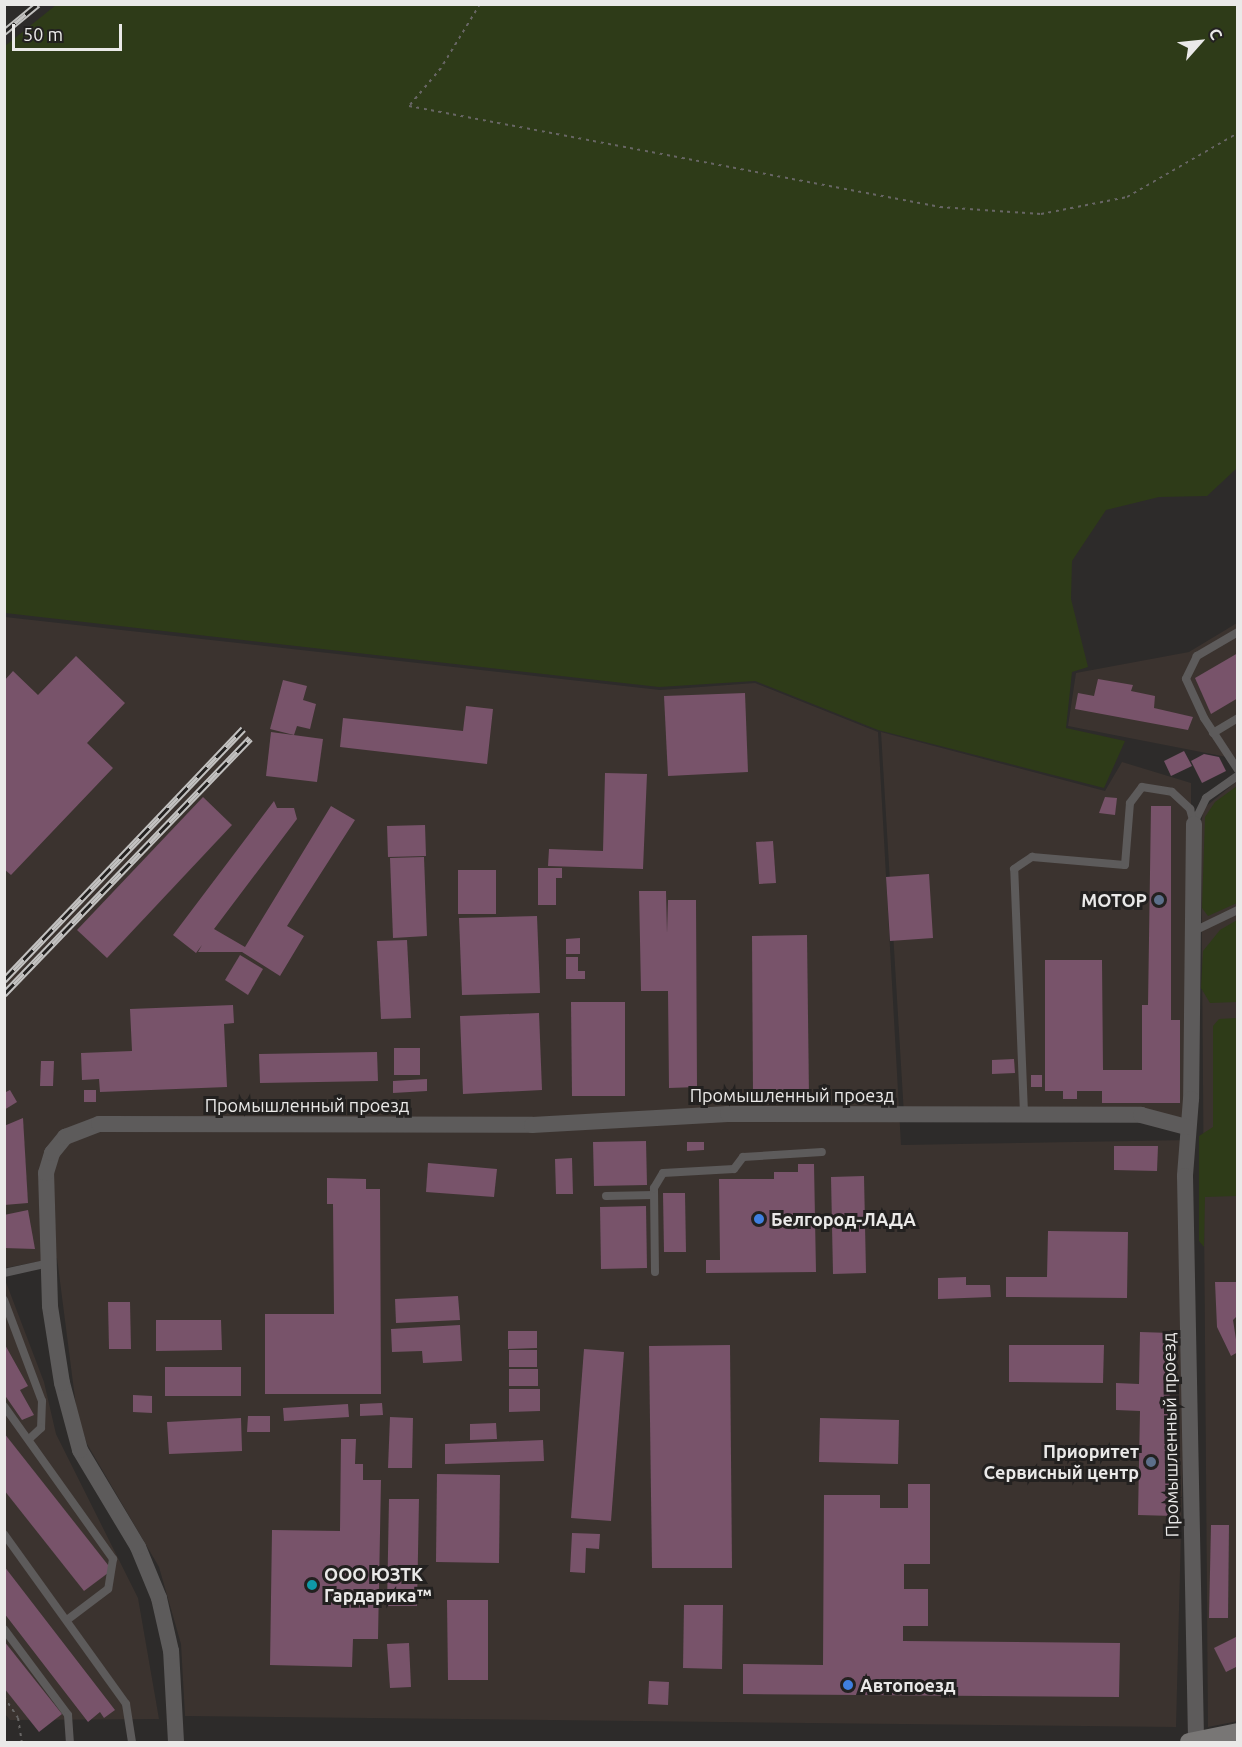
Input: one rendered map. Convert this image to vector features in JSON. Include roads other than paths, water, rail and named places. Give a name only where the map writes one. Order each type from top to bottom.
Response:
[{"type":"street","name":"Промышленный проезд","points":[[1192,1742],[1186,1127],[1191,1099],[1191,933],[1194,824]]},
{"type":"street","name":"Промышленный проезд","points":[[176,1743],[171,1651],[159,1598],[138,1547],[80,1450],[69,1418],[50,1306],[46,1173],[52,1153],[65,1137],[90,1126],[532,1125],[648,1115],[1024,1113],[1142,1115],[1186,1127]]},
{"type":"street","points":[[1192,1742],[1238,1732]]},
{"type":"lane","points":[[1238,632],[1189,665],[1186,679],[1190,693],[1238,770]]},
{"type":"lane","points":[[1213,733],[1238,718]]},
{"type":"lane","points":[[1194,824],[1206,798],[1238,776]]},
{"type":"lane","points":[[1024,1113],[1014,868],[1032,857],[1125,865],[1130,803],[1142,787],[1172,792],[1190,809],[1194,824]]},
{"type":"lane","points":[[1191,933],[1238,910]]},
{"type":"lane","points":[[655,1272],[654,1195],[657,1180],[673,1170],[734,1169],[743,1157],[822,1152]]},
{"type":"lane","points":[[606,1196],[654,1195]]},
{"type":"lane","points":[[4,1273],[49,1263]]},
{"type":"lane","points":[[4,1300],[42,1401],[40,1428],[29,1439]]},
{"type":"lane","points":[[4,1406],[113,1559],[108,1588],[67,1620]]},
{"type":"lane","points":[[4,1534],[126,1704],[132,1743]]},
{"type":"lane","points":[[4,1629],[68,1715],[70,1743]]},
{"type":"railway","points":[[4,32],[38,4]]},
{"type":"railway","points":[[4,980],[243,729]]},
{"type":"railway","points":[[4,994],[250,738]]},
{"type":"place","name":"МОТОР","points":[[1159,900]]},
{"type":"place","name":"Белгород-ЛАДА","points":[[759,1219]]},
{"type":"place","name":"Приоритет Сервисный центр","points":[[1151,1462]]},
{"type":"place","name":"ООО ЮЗТК Гардарика™","points":[[312,1585]]},
{"type":"place","name":"Автопоезд","points":[[848,1685]]}]
